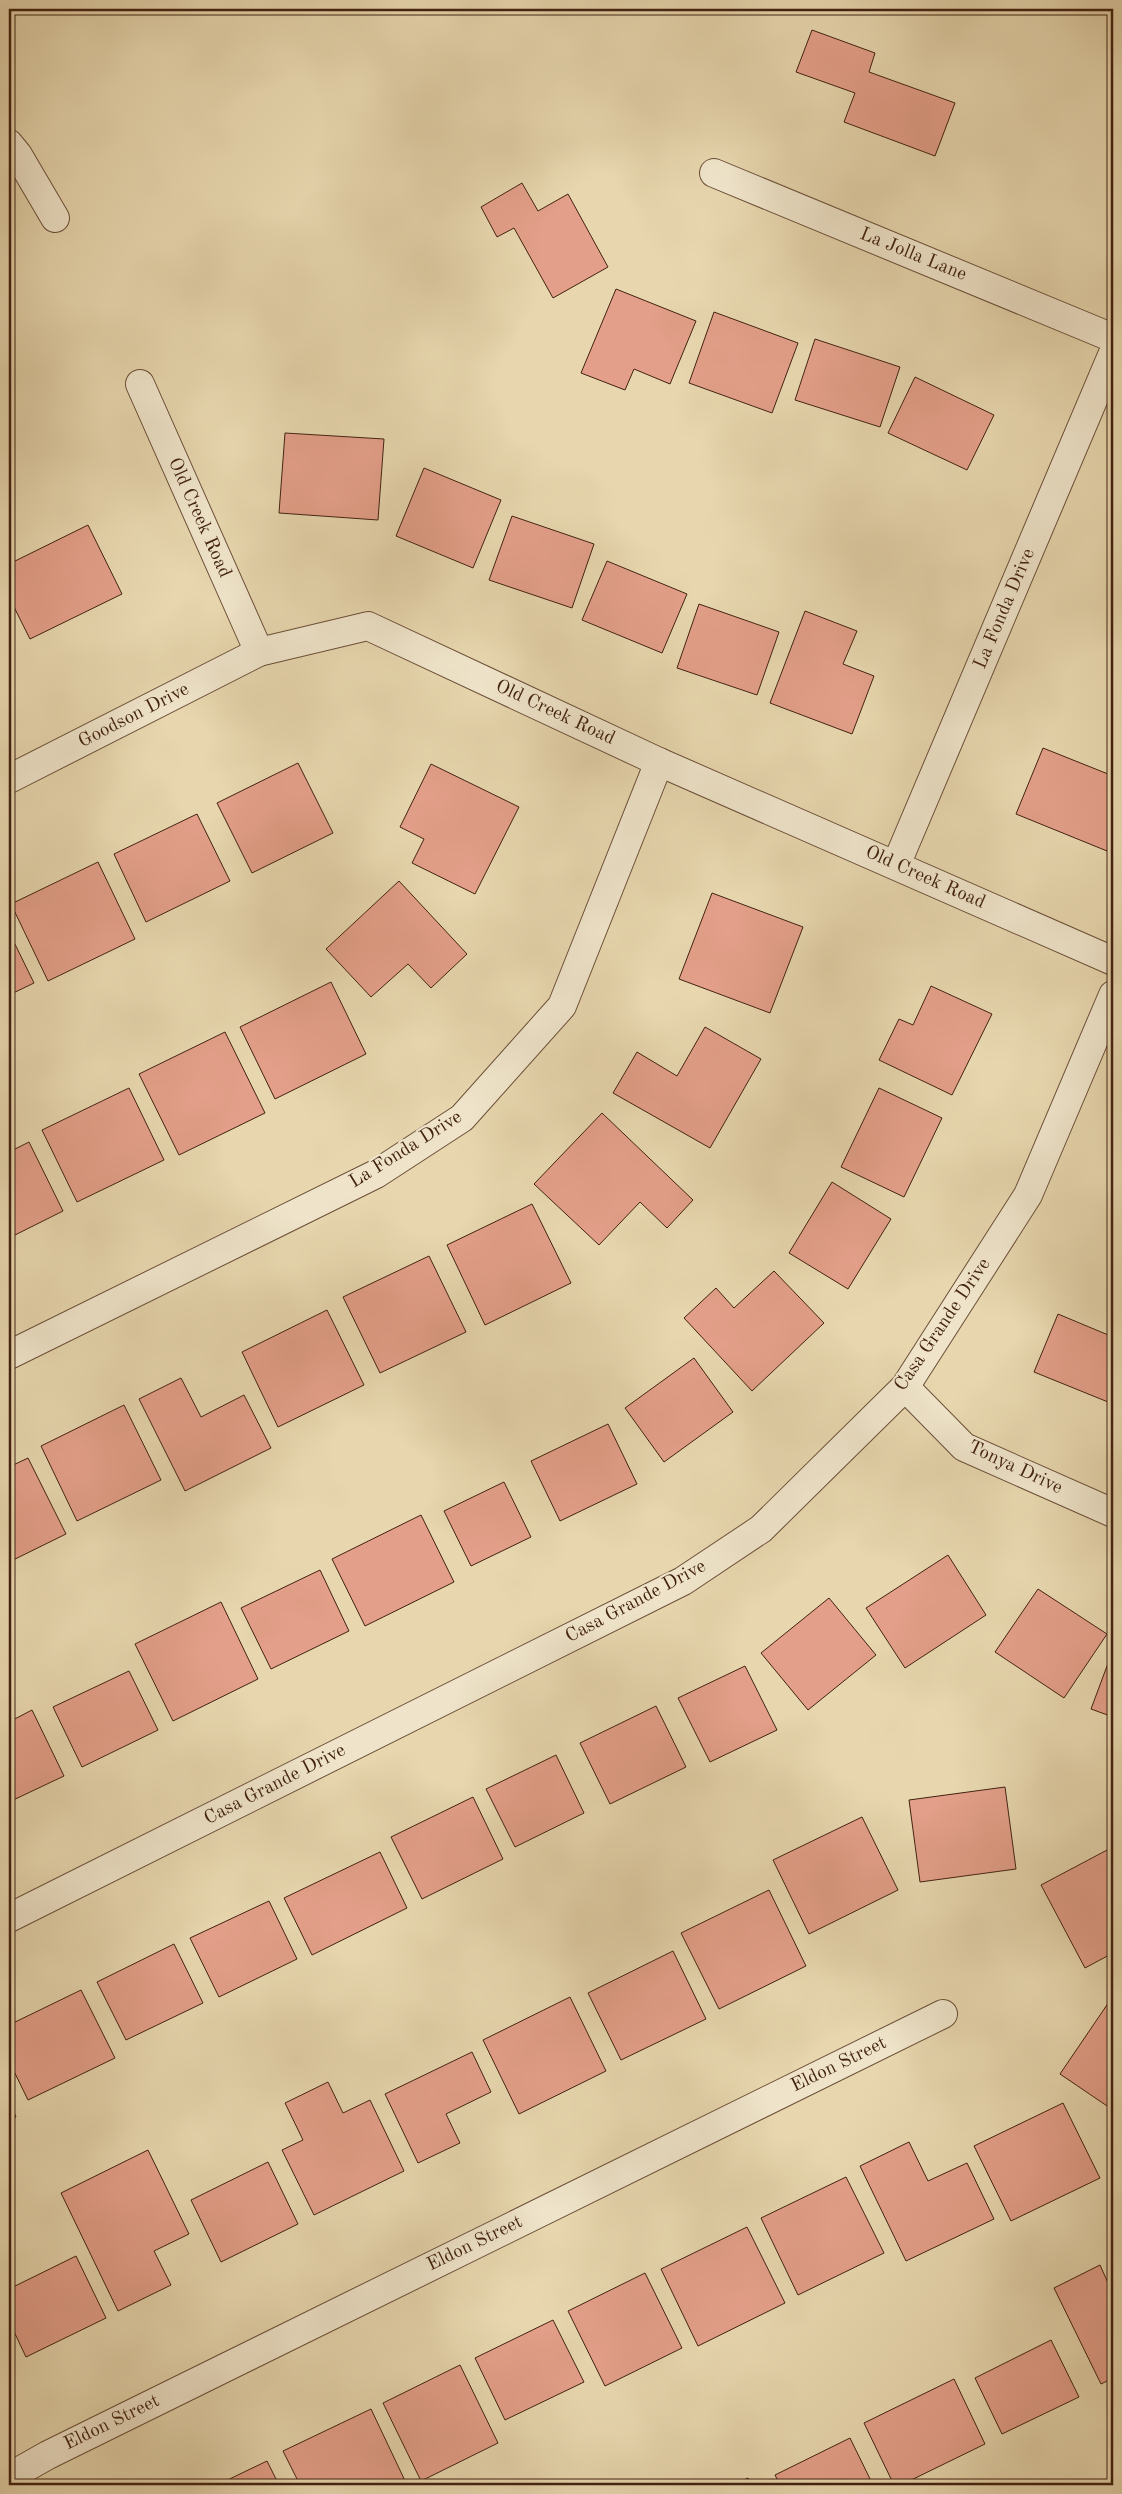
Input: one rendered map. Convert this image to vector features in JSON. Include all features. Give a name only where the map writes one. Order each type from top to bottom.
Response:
[{"type":"street","points":[[9,144],[18,155],[55,218]]},
{"type":"street","name":"La Jolla Lane","points":[[714,173],[1113,338]]},
{"type":"street","name":"La Fonda Drive","points":[[896,865],[1113,353]]},
{"type":"street","name":"Old Creek Road","points":[[140,384],[258,652],[368,626],[659,762],[1113,961]]},
{"type":"street","name":"Goodson Drive","points":[[9,779],[258,652]]},
{"type":"street","name":"La Fonda Drive","points":[[9,1355],[376,1174],[462,1118],[562,1006],[659,762]]},
{"type":"street","name":"Casa Grande Drive","points":[[9,1918],[683,1580],[760,1528],[905,1387],[1028,1195],[1113,995]]},
{"type":"street","name":"Tonya Drive","points":[[905,1387],[964,1447],[1113,1513]]},
{"type":"street","name":"Eldon Street","points":[[9,2477],[48,2455],[943,2014]]},
{"type":"building","points":[[812,30],[875,53],[869,72],[955,103],[935,156],[844,122],[855,93],[796,72]]},
{"type":"building","points":[[522,183],[538,211],[568,194],[608,267],[553,298],[514,228],[497,237],[481,207]]},
{"type":"building","points":[[616,289],[696,321],[670,384],[634,369],[625,390],[581,373]]},
{"type":"building","points":[[714,312],[798,343],[772,413],[689,383]]},
{"type":"building","points":[[815,339],[900,367],[880,427],[795,400]]},
{"type":"building","points":[[915,377],[994,415],[967,470],[888,433]]},
{"type":"building","points":[[285,433],[384,439],[378,520],[279,513]]},
{"type":"building","points":[[424,468],[501,500],[473,568],[396,536]]},
{"type":"building","points":[[512,516],[594,544],[572,608],[489,580]]},
{"type":"building","points":[[88,525],[122,594],[30,639],[9,597],[9,564]]},
{"type":"building","points":[[607,561],[687,594],[662,653],[582,620]]},
{"type":"building","points":[[699,604],[779,632],[757,695],[677,668]]},
{"type":"building","points":[[805,611],[857,631],[843,664],[874,676],[852,734],[770,703]]},
{"type":"building","points":[[1043,748],[1113,776],[1113,835],[1107,851],[1016,814]]},
{"type":"building","points":[[298,763],[333,833],[252,873],[217,803]]},
{"type":"building","points":[[431,764],[519,807],[475,894],[412,863],[424,839],[400,827]]},
{"type":"building","points":[[197,814],[230,881],[146,922],[114,854]]},
{"type":"building","points":[[98,862],[135,939],[48,981],[11,904]]},
{"type":"building","points":[[399,881],[467,954],[431,988],[408,964],[371,997],[326,949]]},
{"type":"building","points":[[712,893],[803,927],[770,1013],[679,979]]},
{"type":"building","points":[[9,932],[34,983],[9,995]]},
{"type":"building","points":[[331,982],[366,1054],[275,1099],[240,1027]]},
{"type":"building","points":[[931,986],[992,1014],[952,1095],[879,1060],[899,1019],[913,1025]]},
{"type":"building","points":[[705,1027],[761,1059],[710,1148],[613,1093],[637,1052],[677,1076]]},
{"type":"building","points":[[225,1032],[265,1113],[179,1155],[139,1074]]},
{"type":"building","points":[[129,1088],[164,1160],[77,1202],[42,1130]]},
{"type":"building","points":[[879,1088],[942,1118],[904,1197],[841,1167]]},
{"type":"building","points":[[602,1113],[693,1200],[667,1228],[640,1202],[599,1245],[534,1184]]},
{"type":"building","points":[[29,1142],[63,1211],[9,1238],[9,1152]]},
{"type":"building","points":[[832,1182],[891,1219],[848,1289],[789,1253]]},
{"type":"building","points":[[532,1204],[571,1283],[485,1325],[447,1245]]},
{"type":"building","points":[[429,1256],[466,1332],[380,1373],[343,1297]]},
{"type":"building","points":[[774,1271],[824,1323],[752,1391],[684,1318],[716,1288],[734,1308]]},
{"type":"building","points":[[327,1310],[364,1385],[278,1427],[242,1352]]},
{"type":"building","points":[[1058,1314],[1113,1337],[1113,1404],[1034,1372]]},
{"type":"building","points":[[694,1358],[733,1412],[664,1462],[625,1408]]},
{"type":"building","points":[[181,1378],[201,1417],[244,1395],[271,1448],[185,1491],[139,1399]]},
{"type":"building","points":[[124,1405],[161,1480],[77,1521],[41,1446]]},
{"type":"building","points":[[608,1424],[637,1484],[560,1521],[531,1461]]},
{"type":"building","points":[[28,1458],[66,1534],[9,1562],[9,1467]]},
{"type":"building","points":[[504,1482],[531,1537],[471,1566],[444,1511]]},
{"type":"building","points":[[421,1515],[454,1582],[365,1626],[332,1559]]},
{"type":"building","points":[[948,1555],[986,1615],[905,1668],[866,1608]]},
{"type":"building","points":[[320,1570],[349,1631],[271,1669],[241,1608]]},
{"type":"building","points":[[1038,1589],[1107,1634],[1064,1698],[995,1652]]},
{"type":"building","points":[[829,1598],[876,1655],[808,1710],[761,1653]]},
{"type":"building","points":[[221,1602],[258,1679],[173,1721],[135,1644]]},
{"type":"building","points":[[1113,1650],[1113,1717],[1091,1709]]},
{"type":"building","points":[[745,1666],[777,1730],[710,1762],[678,1698]]},
{"type":"building","points":[[129,1671],[158,1730],[82,1767],[53,1707]]},
{"type":"building","points":[[656,1706],[686,1767],[610,1804],[580,1743]]},
{"type":"building","points":[[32,1710],[64,1776],[9,1802],[9,1722]]},
{"type":"building","points":[[556,1755],[584,1813],[515,1847],[486,1789]]},
{"type":"building","points":[[1005,1787],[1016,1869],[920,1882],[909,1800]]},
{"type":"building","points":[[473,1797],[503,1859],[422,1899],[391,1837]]},
{"type":"building","points":[[862,1817],[898,1890],[809,1934],[773,1860]]},
{"type":"building","points":[[1109,1849],[1113,1857],[1113,1953],[1085,1968],[1041,1885]]},
{"type":"building","points":[[380,1852],[407,1908],[312,1955],[284,1898]]},
{"type":"building","points":[[769,1890],[806,1966],[719,2009],[681,1933]]},
{"type":"building","points":[[269,1901],[297,1959],[219,1997],[190,1938]]},
{"type":"building","points":[[174,1944],[203,2003],[126,2040],[97,1982]]},
{"type":"building","points":[[673,1951],[706,2019],[621,2060],[588,1993]]},
{"type":"building","points":[[81,1990],[115,2058],[28,2100],[9,2061],[9,2025]]},
{"type":"building","points":[[1113,1996],[1113,2110],[1060,2074]]},
{"type":"building","points":[[570,1997],[606,2071],[519,2114],[483,2040]]},
{"type":"building","points":[[472,2052],[491,2092],[446,2114],[460,2143],[418,2163],[385,2094]]},
{"type":"building","points":[[328,2082],[343,2113],[370,2100],[404,2171],[314,2215],[282,2150],[303,2140],[285,2103]]},
{"type":"building","points":[[9,2101],[16,2117],[9,2120]]},
{"type":"building","points":[[1063,2103],[1100,2178],[1011,2221],[974,2146]]},
{"type":"building","points":[[909,2142],[928,2181],[967,2163],[994,2219],[906,2261],[860,2166]]},
{"type":"building","points":[[148,2150],[189,2234],[154,2251],[171,2285],[118,2311],[61,2193]]},
{"type":"building","points":[[268,2162],[298,2224],[221,2262],[191,2200]]},
{"type":"building","points":[[846,2177],[884,2253],[798,2295],[761,2218]]},
{"type":"building","points":[[747,2227],[785,2303],[698,2346],[661,2269]]},
{"type":"building","points":[[76,2256],[106,2318],[26,2357],[9,2321],[9,2289]]},
{"type":"building","points":[[1100,2265],[1113,2294],[1113,2378],[1101,2384],[1054,2288]]},
{"type":"building","points":[[645,2273],[682,2348],[605,2386],[568,2311]]},
{"type":"building","points":[[553,2320],[584,2382],[505,2420],[475,2358]]},
{"type":"building","points":[[1051,2340],[1079,2397],[1002,2434],[975,2378]]},
{"type":"building","points":[[460,2365],[498,2443],[421,2481],[383,2403]]},
{"type":"building","points":[[954,2379],[985,2444],[901,2485],[894,2485],[864,2423]]},
{"type":"building","points":[[371,2409],[407,2485],[300,2485],[283,2451]]},
{"type":"building","points":[[850,2438],[873,2485],[780,2485],[775,2475]]},
{"type":"building","points":[[267,2461],[279,2485],[217,2485]]},
{"type":"building","points":[[748,2478],[752,2485],[732,2485]]}]
